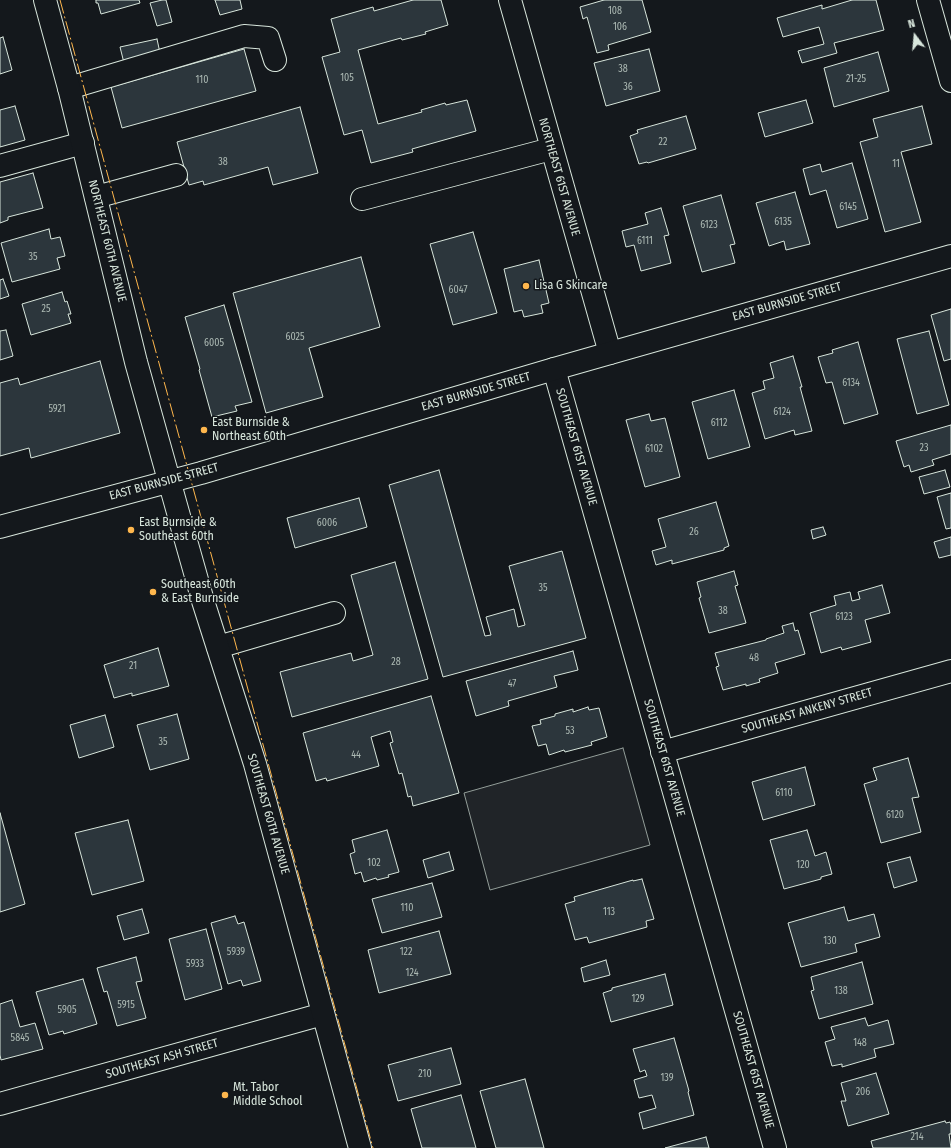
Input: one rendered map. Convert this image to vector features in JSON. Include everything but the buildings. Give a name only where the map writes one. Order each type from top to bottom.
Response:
[{"type":"main road","name":"NORTHEAST 60TH AVENUE","points":[[45,0],[83,143],[136,362],[169,481]]},
{"type":"main road","name":"NORTHEAST 61ST AVENUE","points":[[510,0],[610,353]]},
{"type":"main road","points":[[928,0],[951,81]]},
{"type":"main road","points":[[69,88],[244,36],[268,38],[275,60]]},
{"type":"main road","points":[[0,166],[83,143]]},
{"type":"main road","points":[[362,199],[551,149]]},
{"type":"main road","points":[[96,197],[176,175]]},
{"type":"main road","name":"EAST BURNSIDE STREET","points":[[0,527],[296,445],[554,369],[951,256]]},
{"type":"main road","name":"SOUTHEAST 61ST AVENUE","points":[[554,369],[775,1148]]},
{"type":"main road","name":"SOUTHEAST 60TH AVENUE","points":[[169,481],[201,595],[255,764],[360,1148]]},
{"type":"main road","points":[[218,647],[334,614]]},
{"type":"main road","name":"SOUTHEAST ANKENY STREET","points":[[662,752],[951,671]]},
{"type":"main road","name":"SOUTHEAST ASH STREET","points":[[0,1104],[323,1014]]},
{"type":"shaded area","points":[[623,748],[650,845],[490,890],[464,793]]},
{"type":"power","points":[[60,0],[373,1148]]},
{"type":"place","name":"Lisa G Skincare","points":[[526,286]]},
{"type":"place","name":"East Burnside & Northeast 60th","points":[[204,430]]},
{"type":"place","name":"East Burnside & Southeast 60th","points":[[131,530]]},
{"type":"place","name":"Southeast 60th & East Burnside","points":[[153,592]]},
{"type":"place","name":"Mt. Tabor Middle School","points":[[225,1095]]}]
